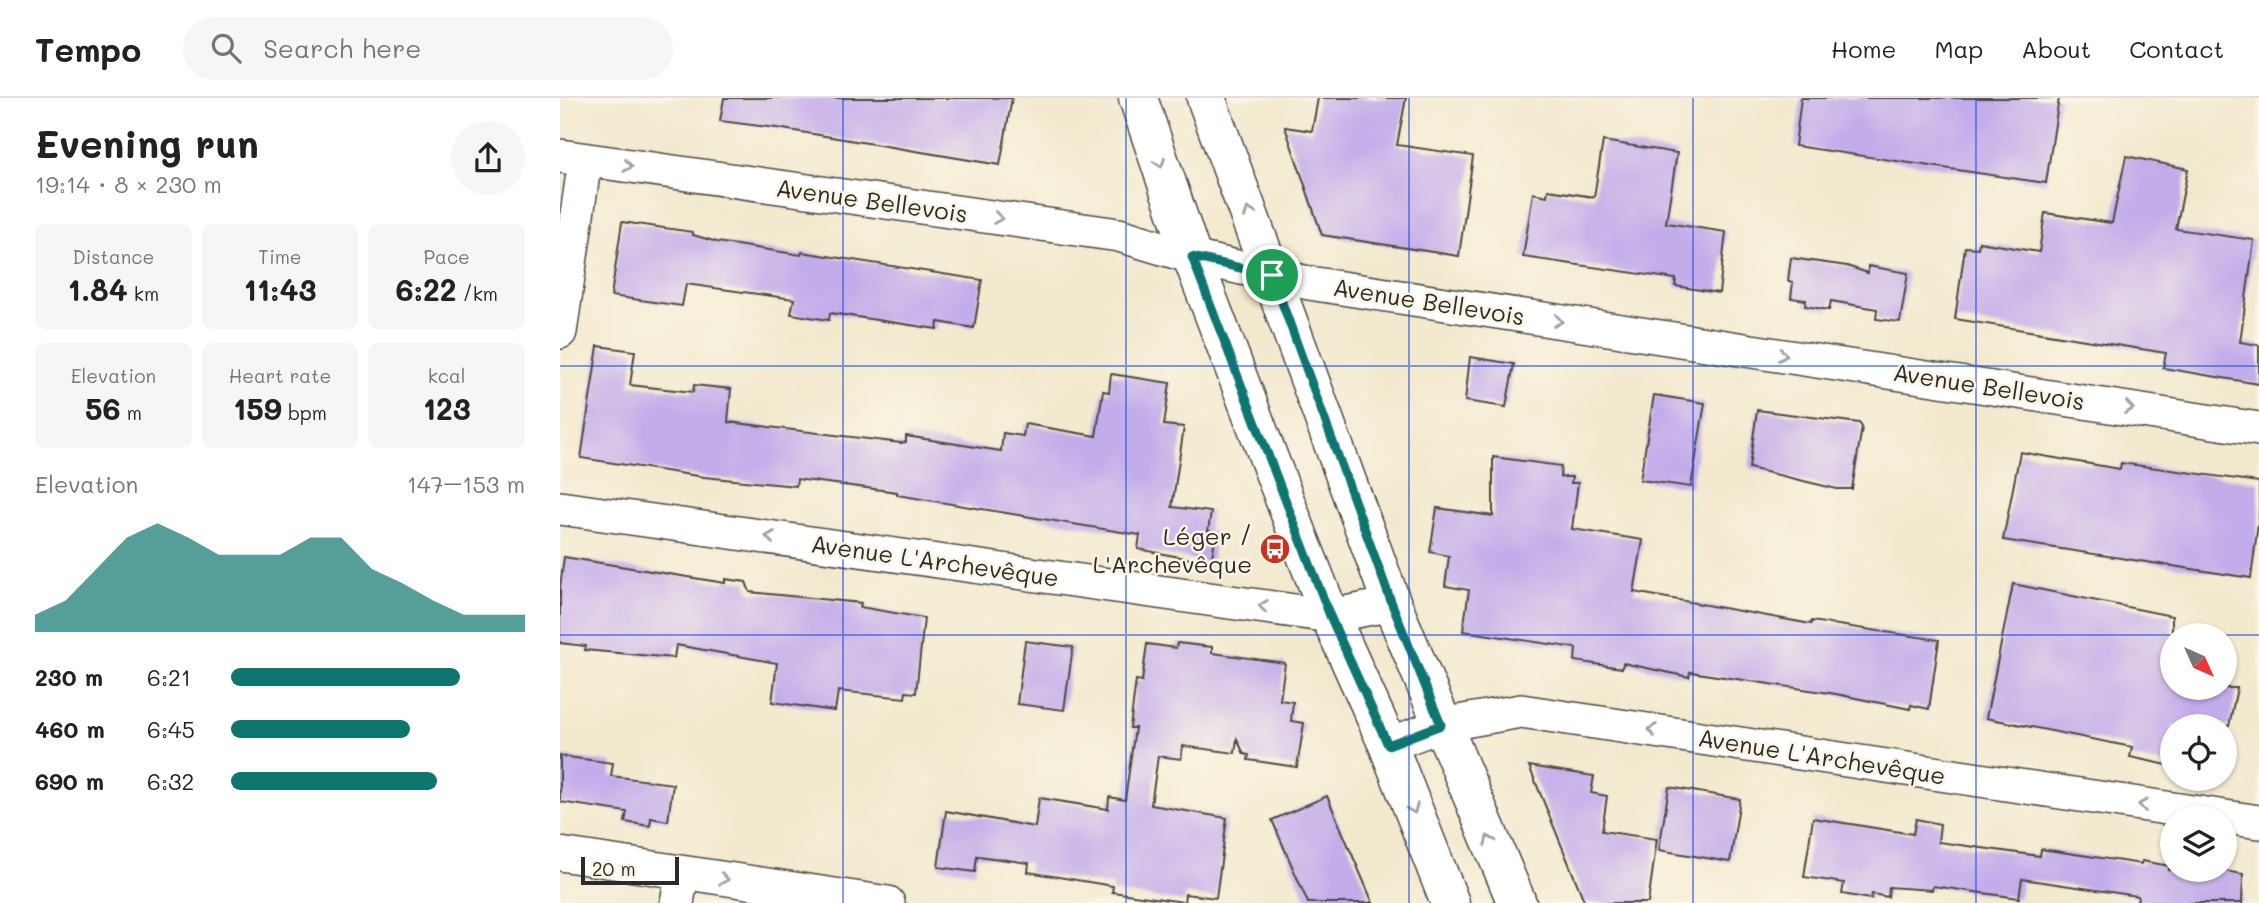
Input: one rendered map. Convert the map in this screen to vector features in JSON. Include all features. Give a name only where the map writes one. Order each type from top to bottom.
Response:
[{"type":"main road","points":[[1138,98],[1192,257],[1330,616],[1388,745],[1450,903]]},
{"type":"main road","points":[[1206,98],[1392,604],[1517,903]]},
{"type":"street","name":"Avenue Bellevois","points":[[572,158],[1119,235],[1192,257],[1272,275],[2259,429]]},
{"type":"street","points":[[560,332],[572,158]]},
{"type":"street","name":"Avenue L'Archevêque","points":[[560,508],[1330,616],[1392,604]]},
{"type":"street","name":"Avenue L'Archevêque","points":[[1388,745],[1441,725],[1521,711],[2259,822]]},
{"type":"street","points":[[560,854],[679,888],[888,903]]},
{"type":"building","points":[[724,98],[1012,98],[1000,165],[720,121]]},
{"type":"building","points":[[1318,98],[1406,98],[1397,145],[1473,156],[1459,256],[1322,235],[1285,127],[1312,131]]},
{"type":"building","points":[[1801,98],[2059,98],[2046,183],[1795,146]]},
{"type":"building","points":[[1603,141],[1677,153],[1666,223],[1726,232],[1719,293],[1675,286],[1676,279],[1523,257],[1533,193],[1547,196],[1548,190],[1594,197]]},
{"type":"building","points":[[2126,156],[2188,169],[2176,229],[2254,240],[2240,342],[2259,345],[2259,384],[2163,368],[2166,353],[1955,319],[1965,247],[1978,248],[1979,242],[2039,252],[2045,213],[2112,223]]},
{"type":"building","points":[[622,222],[693,232],[693,235],[717,242],[801,255],[802,252],[982,280],[974,328],[938,322],[937,329],[830,313],[829,320],[791,314],[794,299],[686,284],[682,306],[611,296]]},
{"type":"building","points":[[1791,258],[1847,266],[1868,273],[1868,266],[1908,273],[1900,322],[1876,319],[1877,309],[1831,301],[1829,310],[1805,306],[1806,300],[1791,298],[1793,282],[1788,281]]},
{"type":"building","points":[[598,346],[635,351],[630,385],[693,392],[694,385],[731,389],[728,422],[901,443],[906,442],[906,436],[1001,451],[1003,433],[1023,436],[1025,424],[1096,436],[1103,391],[1109,392],[1111,374],[1170,383],[1164,425],[1184,427],[1172,507],[1211,512],[1208,531],[1216,532],[1211,563],[1138,549],[1140,535],[897,495],[897,492],[797,479],[796,486],[704,477],[581,458]]},
{"type":"building","points":[[1470,357],[1514,364],[1506,407],[1465,401]]},
{"type":"building","points":[[1654,395],[1705,403],[1691,487],[1640,480]]},
{"type":"building","points":[[1757,410],[1859,423],[1862,427],[1852,489],[1837,489],[1749,468]]},
{"type":"building","points":[[2020,452],[2120,469],[2121,463],[2259,482],[2259,516],[2251,578],[2003,540]]},
{"type":"building","points":[[1493,457],[1561,466],[1560,477],[1572,477],[1571,483],[1578,483],[1572,529],[1643,540],[1634,592],[1811,624],[1812,621],[1939,640],[1929,709],[1911,705],[1910,709],[1836,694],[1690,672],[1689,677],[1623,663],[1622,668],[1575,661],[1576,648],[1463,631],[1469,590],[1445,586],[1449,556],[1430,552],[1437,508],[1493,516]]},
{"type":"building","points":[[564,557],[725,583],[725,579],[746,582],[750,592],[861,603],[860,607],[924,618],[916,693],[906,692],[905,698],[838,691],[835,711],[772,702],[777,663],[676,645],[674,658],[585,650],[586,646],[560,643],[560,587]]},
{"type":"building","points":[[2013,584],[2172,616],[2172,623],[2160,623],[2160,700],[2234,700],[2232,714],[2160,714],[2160,763],[2130,757],[2132,747],[1986,718]]},
{"type":"building","points":[[1025,641],[1073,647],[1064,710],[1017,704]]},
{"type":"building","points":[[1177,643],[1212,647],[1212,653],[1285,663],[1280,700],[1293,702],[1291,721],[1304,723],[1297,767],[1248,760],[1249,755],[1244,754],[1237,739],[1235,753],[1183,746],[1181,759],[1158,756],[1151,805],[1227,818],[1216,898],[1185,894],[1184,902],[1112,892],[1113,886],[1028,872],[1029,863],[977,856],[975,872],[938,867],[946,811],[1035,827],[1039,798],[1108,809],[1109,797],[1125,800],[1135,728],[1130,728],[1136,680],[1142,681],[1147,644],[1176,648]]},
{"type":"building","points":[[560,756],[613,763],[611,776],[673,784],[668,821],[651,818],[650,826],[625,822],[627,812],[560,802]]},
{"type":"building","points":[[1529,766],[1594,776],[1591,793],[1607,796],[1602,831],[1657,839],[1648,903],[1585,903]]},
{"type":"building","points":[[1669,787],[1740,799],[1730,862],[1659,850]]},
{"type":"building","points":[[1327,796],[1373,903],[1308,903],[1272,820]]},
{"type":"building","points":[[1813,818],[1913,834],[1916,819],[1940,824],[1938,842],[2040,856],[2041,849],[2141,864],[2142,861],[2160,864],[2160,882],[2237,882],[2237,873],[2243,874],[2242,903],[2137,903],[2138,896],[2022,879],[2019,898],[1933,886],[1932,890],[1889,887],[1888,897],[1872,894],[1871,899],[1842,894],[1844,883],[1804,877]]},
{"type":"place","name":"Léger / L'Archevêque","points":[[1275,549]]},
{"type":"route","points":[[1192,257],[1272,275],[1392,604],[1441,725],[1388,745],[1330,616],[1192,257]]}]
